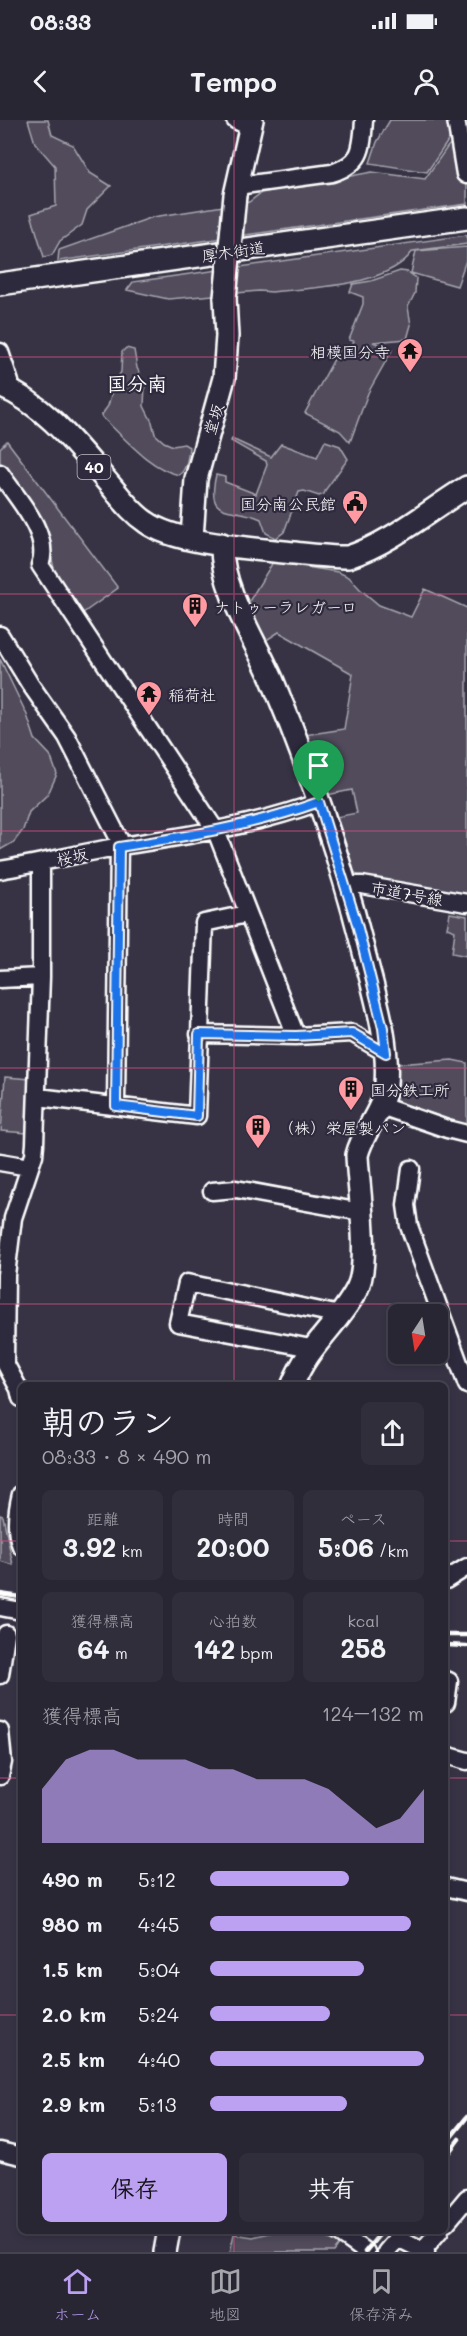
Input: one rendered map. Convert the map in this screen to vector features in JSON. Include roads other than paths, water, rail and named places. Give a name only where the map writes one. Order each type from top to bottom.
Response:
[{"type":"main road","name":"堂坂","points":[[192,538],[195,479],[224,378],[227,336],[225,298],[236,190],[246,122]]},
{"type":"main road","name":"厚木街道","points":[[0,284],[467,218]]},
{"type":"main road","name":"40","points":[[5,388],[55,422],[131,509],[146,522],[159,530],[192,538],[222,544],[348,557],[384,542],[467,487]]},
{"type":"main road","points":[[222,544],[221,557],[227,581],[295,734],[347,885],[383,1028],[386,1053],[386,1087],[381,1106],[359,1145],[357,1155],[364,1244],[359,1287],[340,1315],[311,1348],[294,1382]]},
{"type":"main road","points":[[165,2252],[168,2234]]},
{"type":"street","points":[[236,190],[332,173],[346,168],[358,158],[364,120]]},
{"type":"street","points":[[456,120],[467,175]]},
{"type":"street","points":[[0,352],[10,382],[5,388]]},
{"type":"street","points":[[0,473],[40,532],[44,555],[40,565],[216,831],[296,1036]]},
{"type":"street","points":[[0,635],[30,684],[67,737],[119,839],[116,1106]]},
{"type":"street","name":"桜坂","points":[[0,870],[216,831],[275,817],[319,802]]},
{"type":"street","points":[[18,1387],[5,1363],[5,1237],[34,1155],[41,977],[41,863]]},
{"type":"street","name":"市道7号線","points":[[347,885],[362,885],[467,903]]},
{"type":"street","points":[[38,1097],[197,1116],[204,923],[247,914]]},
{"type":"street","points":[[0,979],[41,977]]},
{"type":"street","points":[[199,1034],[296,1036],[352,1033],[386,1053]]},
{"type":"street","points":[[381,1106],[467,1134]]},
{"type":"street","points":[[0,1162],[29,1167]]},
{"type":"street","points":[[411,1169],[406,1205],[409,1226],[467,1385]]},
{"type":"street","points":[[212,1191],[236,1189],[361,1212]]},
{"type":"street","points":[[311,1348],[178,1323],[187,1283],[340,1315]]},
{"type":"street","points":[[18,1507],[18,1531]]},
{"type":"street","points":[[448,1579],[467,1567]]},
{"type":"street","points":[[0,1607],[18,1610]]},
{"type":"street","points":[[0,1675],[9,1635]]},
{"type":"street","points":[[0,1731],[3,1762],[0,1776]]},
{"type":"street","points":[[448,1756],[467,1761]]},
{"type":"street","points":[[448,1887],[467,1892]]},
{"type":"street","points":[[0,2151],[18,2155]]},
{"type":"street","points":[[448,2221],[467,2198]]},
{"type":"street","points":[[341,2234],[366,2252]]},
{"type":"street","points":[[386,2252],[398,2238],[424,2251],[437,2234]]},
{"type":"railway","points":[[0,1594],[18,1597]]},
{"type":"railway","points":[[448,1635],[467,1635]]},
{"type":"railway","points":[[448,1645],[467,1646]]},
{"type":"railway","points":[[448,2141],[467,2117]]},
{"type":"railway","points":[[448,2153],[459,2139]]},
{"type":"railway","points":[[365,2252],[380,2234]]},
{"type":"place","name":"相模国分寺","points":[[410,374]]},
{"type":"place","name":"国分南公民館","points":[[355,526]]},
{"type":"place","name":"ナトゥーラレガーロ","points":[[195,629]]},
{"type":"place","name":"稲荷社","points":[[149,717]]},
{"type":"place","name":"国分鉄工所","points":[[351,1112]]},
{"type":"place","name":"（株）栄屋製パン","points":[[258,1150]]},
{"type":"district","name":"国分南","points":[[137,383]]}]
